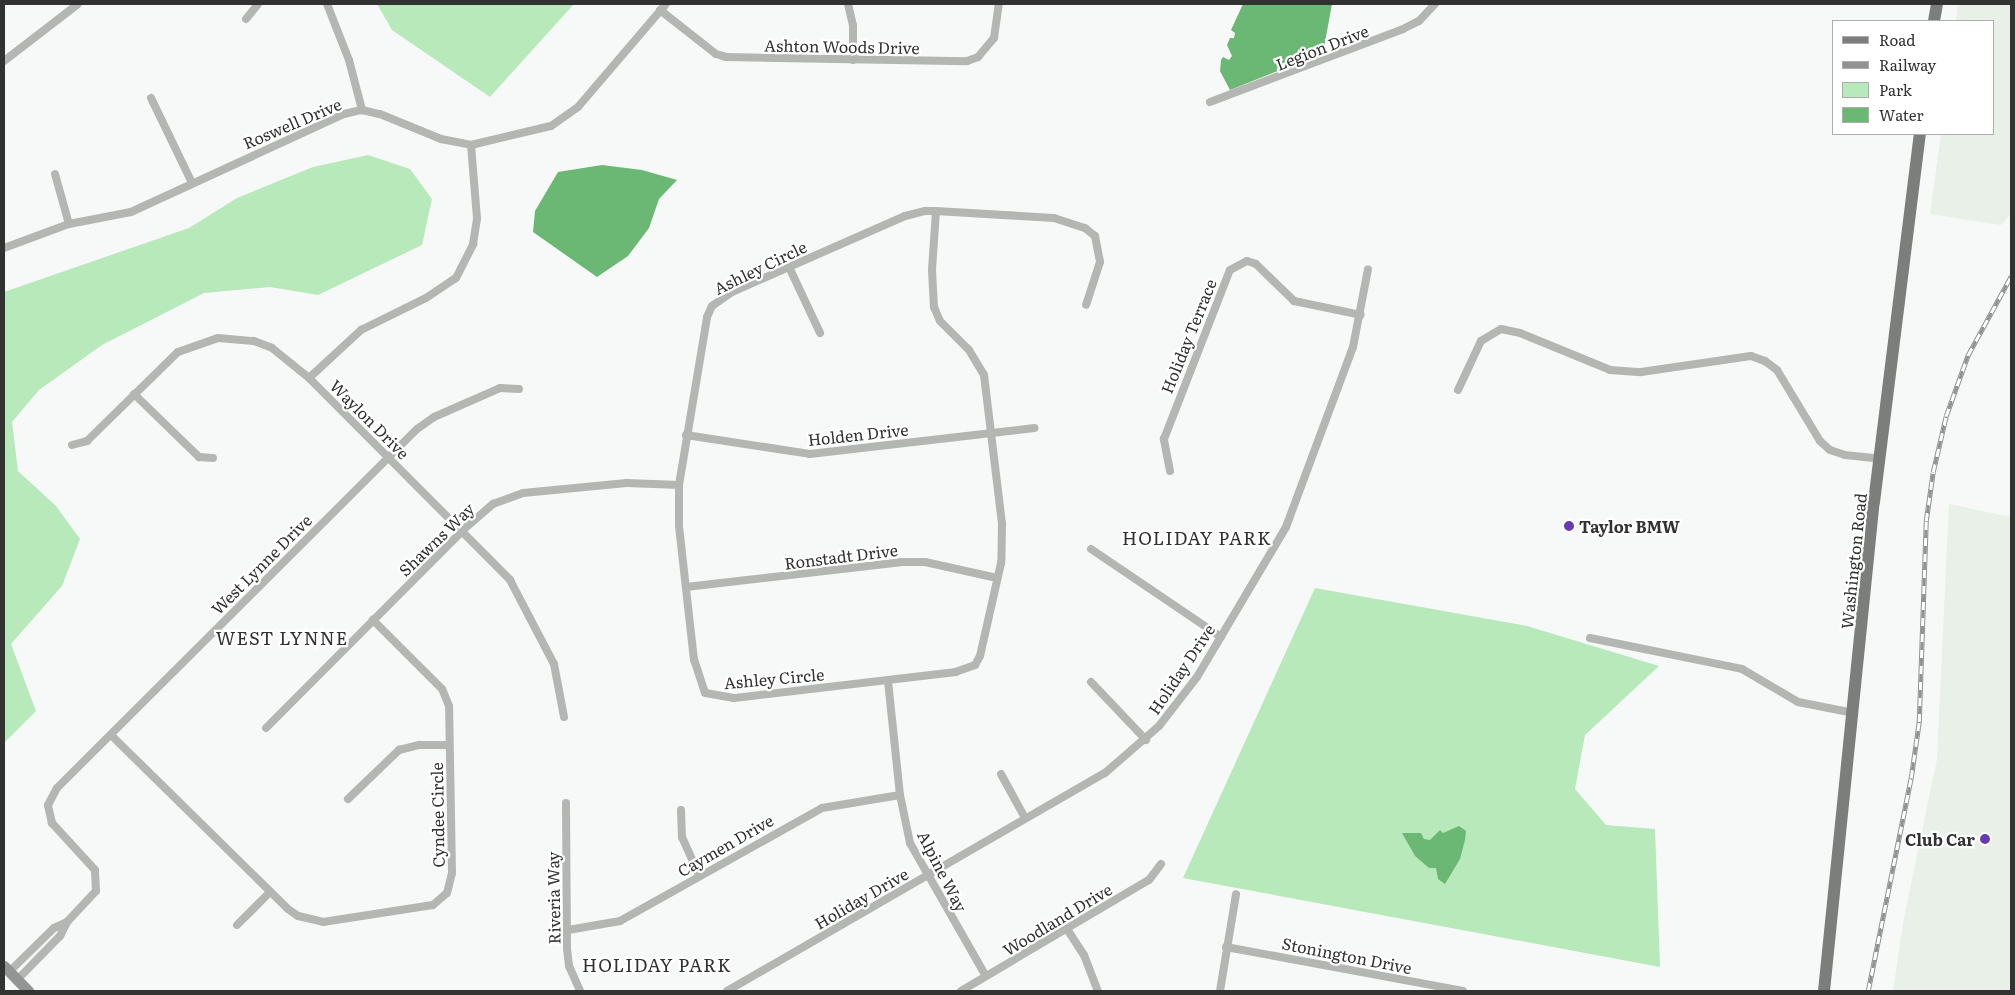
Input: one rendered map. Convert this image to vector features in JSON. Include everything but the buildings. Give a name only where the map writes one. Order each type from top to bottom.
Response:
[{"type":"main road","points":[[1934,20],[1937,4]]},
{"type":"main road","name":"Washington Road","points":[[1824,991],[1854,713],[1874,502],[1881,459],[1920,135]]},
{"type":"main road","points":[[10,973],[28,991]]},
{"type":"street","points":[[4,61],[78,4]]},
{"type":"street","points":[[246,19],[258,4]]},
{"type":"street","points":[[327,4],[349,60],[362,110]]},
{"type":"street","name":"Roswell Drive","points":[[4,248],[69,224],[131,212],[324,122],[362,110],[394,118],[442,139],[471,145],[550,126],[565,118],[578,107],[666,4]]},
{"type":"street","points":[[848,4],[853,25],[853,60]]},
{"type":"street","name":"Ashton Woods Drive","points":[[660,10],[716,54],[726,57],[966,61],[978,57],[994,38],[998,4]]},
{"type":"street","name":"Legion Drive","points":[[1210,102],[1403,29],[1419,21],[1435,4]]},
{"type":"street","points":[[151,98],[192,183]]},
{"type":"street","points":[[309,378],[362,330],[434,294],[456,278],[473,244],[477,218],[471,145]]},
{"type":"street","points":[[54,174],[69,224]]},
{"type":"street","name":"Ashley Circle","points":[[936,211],[932,270],[934,307],[940,321],[978,362],[988,388],[1004,544],[983,646],[975,665],[956,672],[734,698],[705,693],[694,660],[679,526],[679,485],[707,317],[712,306],[732,292],[905,216],[936,211],[1054,218],[1085,228],[1095,236],[1100,262],[1086,305]]},
{"type":"street","name":"Holiday Terrace","points":[[1170,471],[1164,439],[1230,270],[1248,261],[1256,264],[1294,301],[1361,315]]},
{"type":"street","points":[[789,267],[820,333]]},
{"type":"street","name":"Holiday Drive","points":[[727,991],[1105,773],[1146,740],[1179,703],[1286,527],[1353,347],[1361,315],[1368,269]]},
{"type":"street","points":[[1458,390],[1480,341],[1501,329],[1520,333],[1584,362],[1610,370],[1641,372],[1751,356],[1766,361],[1777,370],[1820,441],[1830,450],[1845,455],[1881,459]]},
{"type":"street","name":"Waylon Drive","points":[[72,445],[87,441],[178,352],[218,338],[254,341],[272,348],[309,378],[463,530],[510,580],[524,602],[554,664],[564,718]]},
{"type":"street","name":"West Lynne Drive","points":[[10,973],[60,936],[67,922],[90,900],[96,890],[97,879],[89,862],[52,823],[48,805],[57,788],[388,456],[434,417],[500,388],[519,389]]},
{"type":"street","points":[[134,394],[200,457],[213,458]]},
{"type":"street","name":"Holden Drive","points":[[686,435],[810,454],[1034,428]]},
{"type":"street","name":"Shawns Way","points":[[266,728],[463,530],[493,504],[523,493],[627,483],[679,485]]},
{"type":"street","points":[[1091,549],[1221,636]]},
{"type":"street","name":"Ronstadt Drive","points":[[686,586],[901,562],[925,562],[997,578]]},
{"type":"street","name":"Cyndee Circle","points":[[111,735],[270,892],[298,916],[323,922],[424,909],[440,900],[450,885],[452,873],[449,706],[442,689],[373,620]]},
{"type":"street","points":[[1590,638],[1742,669],[1798,702],[1854,713]]},
{"type":"street","name":"Alpine Way","points":[[888,680],[900,795],[910,843],[927,876],[986,976]]},
{"type":"street","points":[[1091,682],[1146,740]]},
{"type":"street","points":[[348,799],[399,750],[420,745],[449,745]]},
{"type":"street","points":[[1001,774],[1025,818]]},
{"type":"street","name":"Caymen Drive","points":[[568,930],[620,921],[699,875],[822,808],[900,795]]},
{"type":"street","name":"Riveria Way","points":[[566,803],[569,966],[580,991]]},
{"type":"street","points":[[681,810],[682,837],[699,875]]},
{"type":"street","name":"Woodland Drive","points":[[960,991],[1149,880],[1162,864]]},
{"type":"street","points":[[237,925],[270,892]]},
{"type":"street","points":[[1220,991],[1236,894]]},
{"type":"street","points":[[1067,929],[1084,955],[1098,991]]},
{"type":"street","name":"Stonington Drive","points":[[1226,947],[1462,991]]},
{"type":"shaded area","points":[[1958,4],[2011,4],[2011,214],[2001,225],[1930,214],[1941,135],[1995,135],[1995,20],[1956,20]]},
{"type":"shaded area","points":[[1949,504],[2011,517],[2011,991],[1893,991],[1903,923],[1937,759]]},
{"type":"green space","points":[[377,4],[574,4],[490,97],[392,30]]},
{"type":"green space","points":[[368,155],[410,169],[432,199],[422,245],[318,295],[270,287],[204,293],[102,345],[39,390],[12,422],[18,471],[56,506],[80,539],[62,586],[11,644],[36,711],[4,743],[4,292],[189,228],[237,198],[313,167]]},
{"type":"green space","points":[[1315,588],[1527,626],[1659,666],[1585,735],[1575,789],[1606,825],[1655,829],[1660,967],[1183,878]]},
{"type":"water","points":[[1243,4],[1332,4],[1323,53],[1230,90],[1220,71],[1221,60],[1223,57],[1229,60],[1232,56],[1227,45],[1230,38],[1234,38],[1235,33],[1231,30]]},
{"type":"water","points":[[602,165],[642,170],[677,180],[659,199],[649,228],[628,256],[597,277],[533,232],[535,211],[558,172]]},
{"type":"water","points":[[1459,826],[1466,831],[1465,840],[1460,859],[1445,884],[1438,879],[1436,868],[1429,868],[1415,856],[1402,833],[1421,833],[1424,839],[1430,840],[1440,830],[1443,833]]},
{"type":"railway","points":[[1868,991],[1911,778],[1919,722],[1926,521],[1933,472],[1946,416],[1968,355],[2011,276]]},
{"type":"place","name":"Taylor BMW","points":[[1569,526]]},
{"type":"place","name":"Club Car","points":[[1985,839]]},
{"type":"district","name":"HOLIDAY PARK","points":[[1197,538]]},
{"type":"district","name":"WEST LYNNE","points":[[282,638]]},
{"type":"district","name":"HOLIDAY PARK","points":[[657,965]]}]
